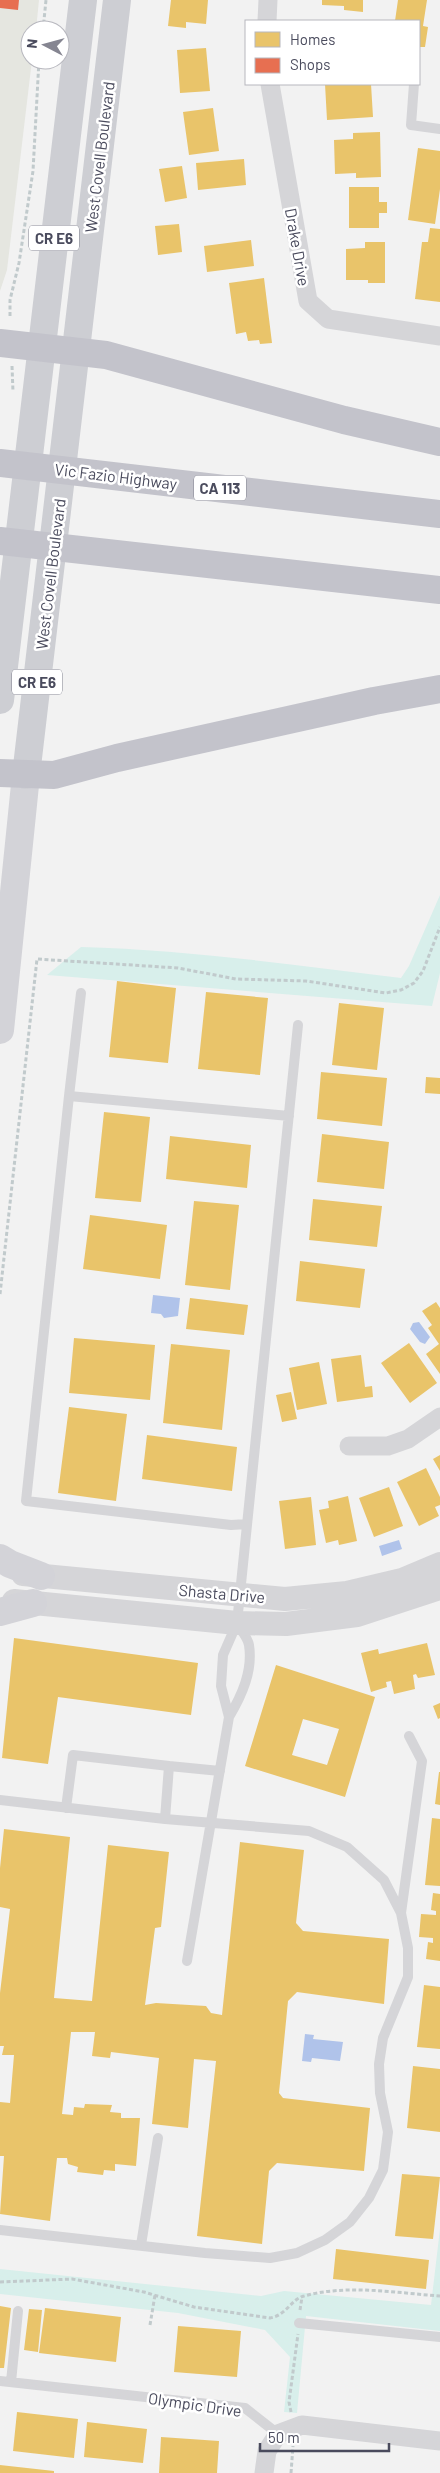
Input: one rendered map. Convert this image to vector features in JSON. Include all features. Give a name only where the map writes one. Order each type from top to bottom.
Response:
[{"type":"highway","points":[[0,343],[106,355],[344,420],[440,442]]},
{"type":"highway","name":"Vic Fazio Highway","points":[[0,463],[440,514]]},
{"type":"highway","points":[[0,541],[440,590]]},
{"type":"highway","points":[[13,774],[54,775],[117,758],[374,700],[440,689]]},
{"type":"main road","name":"CR E6","points":[[0,700],[83,0]]},
{"type":"main road","points":[[92,215],[84,176],[104,0]]},
{"type":"main road","name":"West Covell Boulevard","points":[[0,1030],[13,774],[49,588],[117,0]]},
{"type":"main road","points":[[0,1558],[41,1576]]},
{"type":"main road","points":[[0,1612],[33,1603]]},
{"type":"street","points":[[267,20],[268,0]]},
{"type":"street","name":"Drake Drive","points":[[270,85],[308,300],[328,319],[440,336]]},
{"type":"street","points":[[349,1446],[388,1446],[408,1439],[440,1417]]},
{"type":"street","name":"Shasta Drive","points":[[0,1572],[285,1599],[347,1593],[402,1580],[440,1564]]},
{"type":"street","name":"Shasta Drive","points":[[0,1599],[237,1623],[286,1624],[357,1615],[440,1588]]},
{"type":"street","points":[[264,2473],[268,2451],[286,2431],[311,2425],[440,2442]]},
{"type":"lane","points":[[414,85],[411,125],[440,129]]},
{"type":"lane","points":[[81,992],[26,1501],[231,1526],[246,1524]]},
{"type":"lane","points":[[229,1717],[221,1686],[223,1655],[237,1623],[298,1026]]},
{"type":"lane","points":[[69,1096],[288,1116]]},
{"type":"lane","points":[[187,1961],[229,1717],[242,1694],[248,1672],[249,1643],[237,1623]]},
{"type":"lane","points":[[401,1913],[422,1761],[409,1736]]},
{"type":"lane","points":[[66,1808],[73,1755],[220,1771]]},
{"type":"lane","points":[[165,1819],[169,1766]]},
{"type":"lane","points":[[0,1800],[165,1819],[310,1831],[347,1847],[384,1880],[401,1913],[408,1948],[408,1977],[383,2038],[379,2064],[380,2094],[388,2132],[383,2170],[369,2198],[350,2222],[318,2244],[297,2253],[270,2258],[205,2254],[0,2230]]},
{"type":"lane","points":[[141,2245],[158,2138]]},
{"type":"lane","points":[[5,2382],[18,2311]]},
{"type":"lane","points":[[299,2323],[440,2337]]},
{"type":"lane","name":"Olympic Drive","points":[[5,2382],[245,2408],[286,2431]]},
{"type":"path","points":[[43,20],[46,0]]},
{"type":"path","points":[[10,316],[10,300],[19,264],[33,171],[38,70]]},
{"type":"path","points":[[0,1294],[37,959],[178,968],[236,979],[306,980],[386,993],[401,990],[414,983],[423,971],[440,927]]},
{"type":"path","points":[[0,2282],[72,2279],[155,2295],[194,2307],[270,2318],[280,2316],[302,2296],[336,2290],[440,2296]]},
{"type":"path","points":[[150,2325],[155,2295]]},
{"type":"path","points":[[291,2473],[293,2458],[286,2431],[302,2296]]},
{"type":"shaded area","points":[[0,0],[39,0],[37,20],[20,20],[20,70],[31,70],[7,270],[0,291]]},
{"type":"green space","points":[[440,895],[440,973],[432,1006],[47,975],[81,947],[161,951],[401,978],[409,966]]},
{"type":"green space","points":[[440,2229],[440,2331],[306,2316],[297,2413],[284,2412],[290,2357],[265,2330],[178,2313],[0,2294],[0,2269],[261,2296],[284,2291],[431,2305]]},
{"type":"water","points":[[153,1295],[180,1298],[178,1316],[164,1318],[161,1314],[151,1313]]},
{"type":"water","points":[[419,1322],[430,1337],[425,1344],[420,1342],[410,1329],[413,1323]]},
{"type":"water","points":[[399,1540],[402,1549],[382,1556],[379,1546]]},
{"type":"water","points":[[305,2034],[314,2035],[313,2039],[343,2042],[340,2061],[312,2058],[311,2062],[302,2061]]},
{"type":"building: Homes","points":[[171,0],[208,0],[206,24],[186,22],[186,28],[168,26]]},
{"type":"building: Homes","points":[[322,0],[363,0],[363,12],[344,10],[344,6],[322,5]]},
{"type":"building: Homes","points":[[398,0],[427,0],[423,26],[428,27],[425,47],[420,47],[420,20],[395,20]]},
{"type":"building: Homes","points":[[206,48],[210,91],[180,93],[177,50]]},
{"type":"building: Homes","points":[[325,85],[371,85],[373,117],[327,120]]},
{"type":"building: Homes","points":[[213,108],[219,151],[189,155],[183,112]]},
{"type":"building: Homes","points":[[380,132],[381,177],[356,178],[356,173],[335,174],[334,140],[353,139],[353,133]]},
{"type":"building: Homes","points":[[418,148],[440,151],[440,189],[435,224],[408,220]]},
{"type":"building: Homes","points":[[244,159],[246,185],[198,190],[196,163]]},
{"type":"building: Homes","points":[[182,166],[187,198],[165,202],[159,169]]},
{"type":"building: Homes","points":[[349,187],[379,187],[379,202],[387,202],[387,213],[379,213],[379,228],[349,228]]},
{"type":"building: Homes","points":[[179,224],[182,252],[158,255],[155,226]]},
{"type":"building: Homes","points":[[430,228],[440,229],[440,302],[415,299],[422,242],[428,242]]},
{"type":"building: Homes","points":[[251,240],[254,266],[207,272],[204,246]]},
{"type":"building: Homes","points":[[365,242],[385,242],[385,283],[368,283],[368,280],[346,280],[346,249],[365,248]]},
{"type":"building: Homes","points":[[264,278],[272,343],[260,344],[259,340],[248,341],[246,332],[236,334],[229,283]]},
{"type":"building: Homes","points":[[117,981],[176,988],[168,1063],[109,1057]]},
{"type":"building: Homes","points":[[206,992],[268,998],[260,1075],[198,1069]]},
{"type":"building: Homes","points":[[339,1003],[384,1008],[377,1070],[332,1065]]},
{"type":"building: Homes","points":[[321,1072],[387,1078],[382,1126],[317,1119]]},
{"type":"building: Homes","points":[[426,1077],[440,1078],[440,1094],[425,1093]]},
{"type":"building: Homes","points":[[104,1112],[150,1117],[141,1202],[95,1198]]},
{"type":"building: Homes","points":[[322,1134],[389,1142],[384,1189],[317,1182]]},
{"type":"building: Homes","points":[[170,1136],[251,1145],[247,1188],[166,1179]]},
{"type":"building: Homes","points":[[313,1199],[382,1206],[377,1247],[309,1240]]},
{"type":"building: Homes","points":[[194,1201],[239,1205],[230,1290],[185,1285]]},
{"type":"building: Homes","points":[[90,1215],[167,1225],[160,1279],[83,1269]]},
{"type":"building: Homes","points":[[300,1261],[365,1269],[360,1308],[296,1301]]},
{"type":"building: Homes","points":[[190,1298],[248,1305],[244,1335],[186,1329]]},
{"type":"building: Homes","points":[[436,1302],[440,1308],[440,1374],[426,1354],[439,1344],[428,1328],[432,1325],[422,1311]]},
{"type":"building: Homes","points":[[74,1338],[155,1345],[150,1400],[69,1393]]},
{"type":"building: Homes","points":[[409,1343],[437,1383],[410,1403],[381,1363]]},
{"type":"building: Homes","points":[[171,1344],[230,1350],[222,1430],[163,1423]]},
{"type":"building: Homes","points":[[361,1355],[365,1387],[372,1386],[373,1397],[337,1402],[331,1359]]},
{"type":"building: Homes","points":[[319,1362],[327,1404],[297,1410],[289,1368]]},
{"type":"building: Homes","points":[[291,1392],[297,1419],[282,1422],[276,1395]]},
{"type":"building: Homes","points":[[69,1407],[127,1414],[116,1501],[58,1493]]},
{"type":"building: Homes","points":[[147,1435],[237,1447],[232,1491],[142,1479]]},
{"type":"building: Homes","points":[[440,1455],[440,1471],[433,1459]]},
{"type":"building: Homes","points":[[426,1468],[440,1497],[440,1505],[435,1507],[439,1516],[419,1526],[397,1482]]},
{"type":"building: Homes","points":[[389,1487],[403,1526],[374,1537],[359,1498]]},
{"type":"building: Homes","points":[[348,1496],[357,1541],[339,1545],[338,1540],[326,1543],[319,1510],[329,1508],[328,1501]]},
{"type":"building: Homes","points":[[311,1497],[316,1545],[285,1549],[279,1501]]},
{"type":"building: Homes","points":[[14,1638],[198,1663],[191,1715],[58,1697],[48,1764],[2,1758]]},
{"type":"building: Homes","points":[[427,1643],[435,1675],[418,1678],[416,1674],[413,1675],[415,1689],[394,1694],[391,1681],[386,1682],[387,1687],[371,1692],[361,1653],[378,1649],[379,1654]]},
{"type":"building: Homes","points":[[276,1665],[375,1697],[345,1797],[245,1766]],"holes":[[[303,1719],[339,1729],[327,1765],[292,1755]]]},
{"type":"building: Homes","points":[[440,1703],[440,1718],[438,1719],[433,1706]]},
{"type":"building: Homes","points":[[440,1772],[440,1805],[435,1804]]},
{"type":"building: Homes","points":[[432,1818],[440,1819],[440,1886],[425,1885]]},
{"type":"building: Homes","points":[[4,1829],[70,1837],[54,1998],[92,2001],[108,1845],[169,1852],[161,1927],[155,1928],[145,2005],[156,2003],[206,2006],[211,2013],[222,2015],[240,1842],[304,1850],[296,1923],[303,1931],[389,1939],[384,2004],[297,1992],[288,2001],[279,2093],[283,2098],[370,2108],[364,2171],[277,2163],[269,2171],[262,2244],[197,2236],[216,2061],[194,2059],[188,2128],[152,2124],[159,2058],[111,2052],[110,2058],[92,2056],[95,2032],[71,2032],[62,2114],[73,2115],[74,2107],[84,2108],[85,2104],[112,2105],[110,2112],[121,2113],[121,2118],[140,2118],[136,2166],[115,2164],[115,2171],[104,2170],[103,2175],[77,2172],[78,2167],[68,2164],[67,2158],[57,2158],[50,2221],[0,2214],[4,2156],[0,2156],[0,2102],[10,2103],[14,2055],[2,2055],[4,2046],[0,2046],[0,1993],[10,1909],[0,1907],[0,1868]]},
{"type":"building: Homes","points":[[433,1893],[440,1894],[440,1961],[426,1959],[428,1942],[433,1943],[433,1938],[419,1937],[421,1914],[436,1915],[436,1911],[431,1910]]},
{"type":"building: Homes","points":[[424,1985],[440,1987],[440,2049],[417,2047]]},
{"type":"building: Homes","points":[[413,2066],[440,2069],[440,2132],[407,2128]]},
{"type":"building: Homes","points":[[402,2174],[440,2177],[433,2239],[395,2236]]},
{"type":"building: Homes","points":[[336,2249],[429,2260],[426,2289],[333,2279]]},
{"type":"building: Homes","points":[[0,2306],[11,2308],[4,2368],[0,2368]]},
{"type":"building: Homes","points":[[45,2308],[121,2317],[116,2362],[39,2353]]},
{"type":"building: Homes","points":[[29,2309],[42,2310],[38,2352],[24,2350]]},
{"type":"building: Homes","points":[[178,2326],[241,2331],[237,2377],[174,2372]]},
{"type":"building: Homes","points":[[17,2412],[78,2419],[74,2458],[13,2451]]},
{"type":"building: Homes","points":[[87,2422],[147,2429],[143,2463],[84,2457]]},
{"type":"building: Homes","points":[[161,2437],[219,2441],[217,2473],[159,2473]]},
{"type":"building: Homes","points":[[0,2465],[54,2471],[54,2473],[0,2473]]},
{"type":"building: Shops","points":[[0,0],[19,0],[18,10],[0,8]]}]
